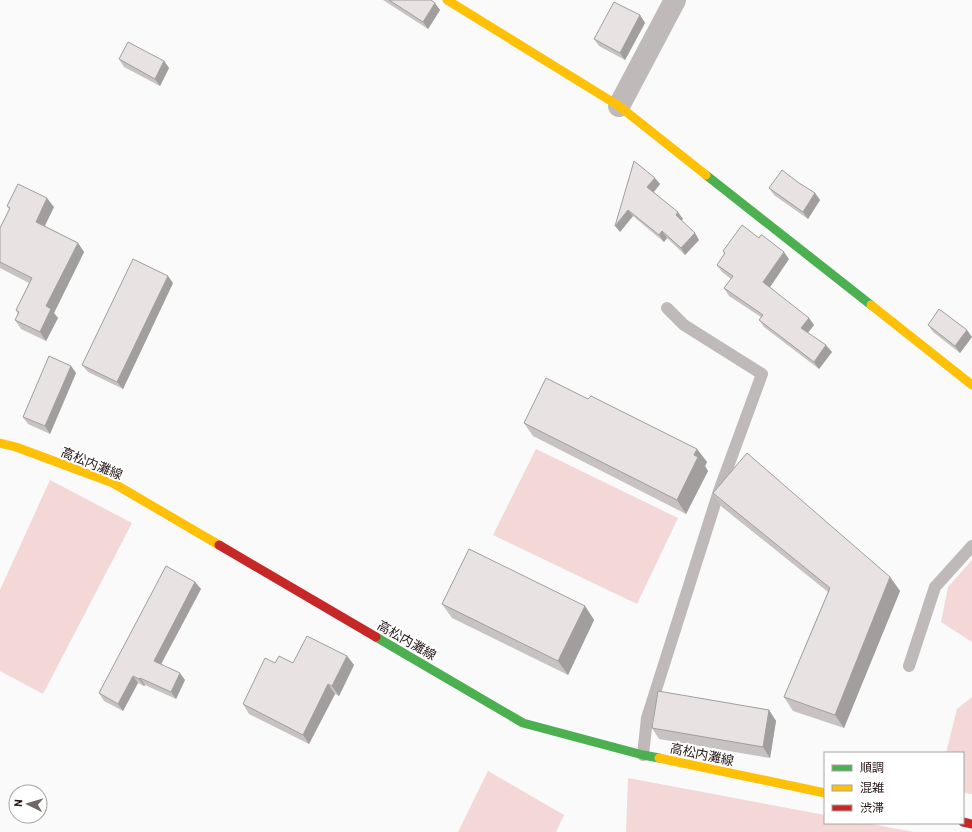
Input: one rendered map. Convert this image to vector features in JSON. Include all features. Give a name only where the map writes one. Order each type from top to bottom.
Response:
[{"type":"main road","points":[[447,0],[619,106],[972,385]]},
{"type":"main road","name":"高松内灘線","points":[[0,443],[113,483],[523,724],[643,754],[824,793]]},
{"type":"street","points":[[619,106],[675,0]]},
{"type":"lane","points":[[643,754],[647,718],[719,491],[762,374],[684,326],[667,308]]},
{"type":"lane","points":[[909,666],[935,587],[972,546]]},
{"type":"shaded area","points":[[536,449],[678,518],[637,604],[493,535]]},
{"type":"shaded area","points":[[50,480],[132,523],[43,694],[0,671],[0,590]]},
{"type":"shaded area","points":[[972,560],[972,642],[941,622],[948,587]]},
{"type":"shaded area","points":[[972,697],[972,794],[964,793],[964,752],[946,752],[957,709]]},
{"type":"shaded area","points":[[488,771],[564,815],[556,832],[458,832]]},
{"type":"shaded area","points":[[628,778],[824,815],[824,824],[871,824],[914,832],[626,832]]},
{"type":"building","points":[[389,0],[431,0],[435,3],[423,22]]},
{"type":"building","points":[[614,2],[640,15],[620,53],[594,39]]},
{"type":"building","points":[[128,42],[164,61],[155,79],[119,59]]},
{"type":"building","points":[[634,161],[655,178],[647,187],[678,212],[676,215],[695,233],[681,248],[662,231],[659,235],[628,210],[615,226]]},
{"type":"building","points":[[782,170],[815,193],[803,212],[769,188]]},
{"type":"building","points":[[18,184],[47,198],[36,222],[78,243],[46,306],[51,309],[40,332],[15,320],[19,312],[16,310],[32,278],[0,262],[0,228],[10,208],[7,206]]},
{"type":"building","points":[[742,225],[759,238],[762,235],[784,252],[763,282],[809,318],[801,328],[826,345],[814,362],[759,320],[763,315],[724,288],[733,276],[717,265],[725,253],[723,251]]},
{"type":"building","points":[[133,259],[168,276],[117,382],[82,365]]},
{"type":"building","points":[[939,309],[967,330],[955,346],[928,325]]},
{"type":"building","points":[[49,356],[71,366],[45,426],[23,417]]},
{"type":"building","points":[[546,378],[588,399],[591,396],[697,449],[694,455],[698,457],[677,500],[524,423]]},
{"type":"building","points":[[747,453],[890,577],[835,715],[784,697],[830,588],[713,493]]},
{"type":"building","points":[[469,549],[585,606],[558,661],[442,604]]},
{"type":"building","points":[[166,566],[195,582],[154,661],[180,673],[171,692],[133,676],[118,704],[99,693]]},
{"type":"building","points":[[307,636],[347,656],[332,686],[328,684],[303,735],[243,704],[265,658],[275,663],[279,656],[293,663]]},
{"type":"building","points":[[658,691],[769,710],[763,747],[652,728]]},
{"type":"traffic: fast","points":[[706,175],[871,305]]},
{"type":"traffic: fast","points":[[376,637],[523,723],[659,758]]},
{"type":"traffic: slow","points":[[447,0],[619,106],[706,175]]},
{"type":"traffic: slow","points":[[871,305],[972,385]]},
{"type":"traffic: slow","points":[[0,443],[16,447],[113,483],[219,545]]},
{"type":"traffic: slow","points":[[659,758],[824,793]]},
{"type":"traffic: jam","points":[[219,545],[376,637]]},
{"type":"traffic: jam","points":[[964,822],[972,824]]}]
